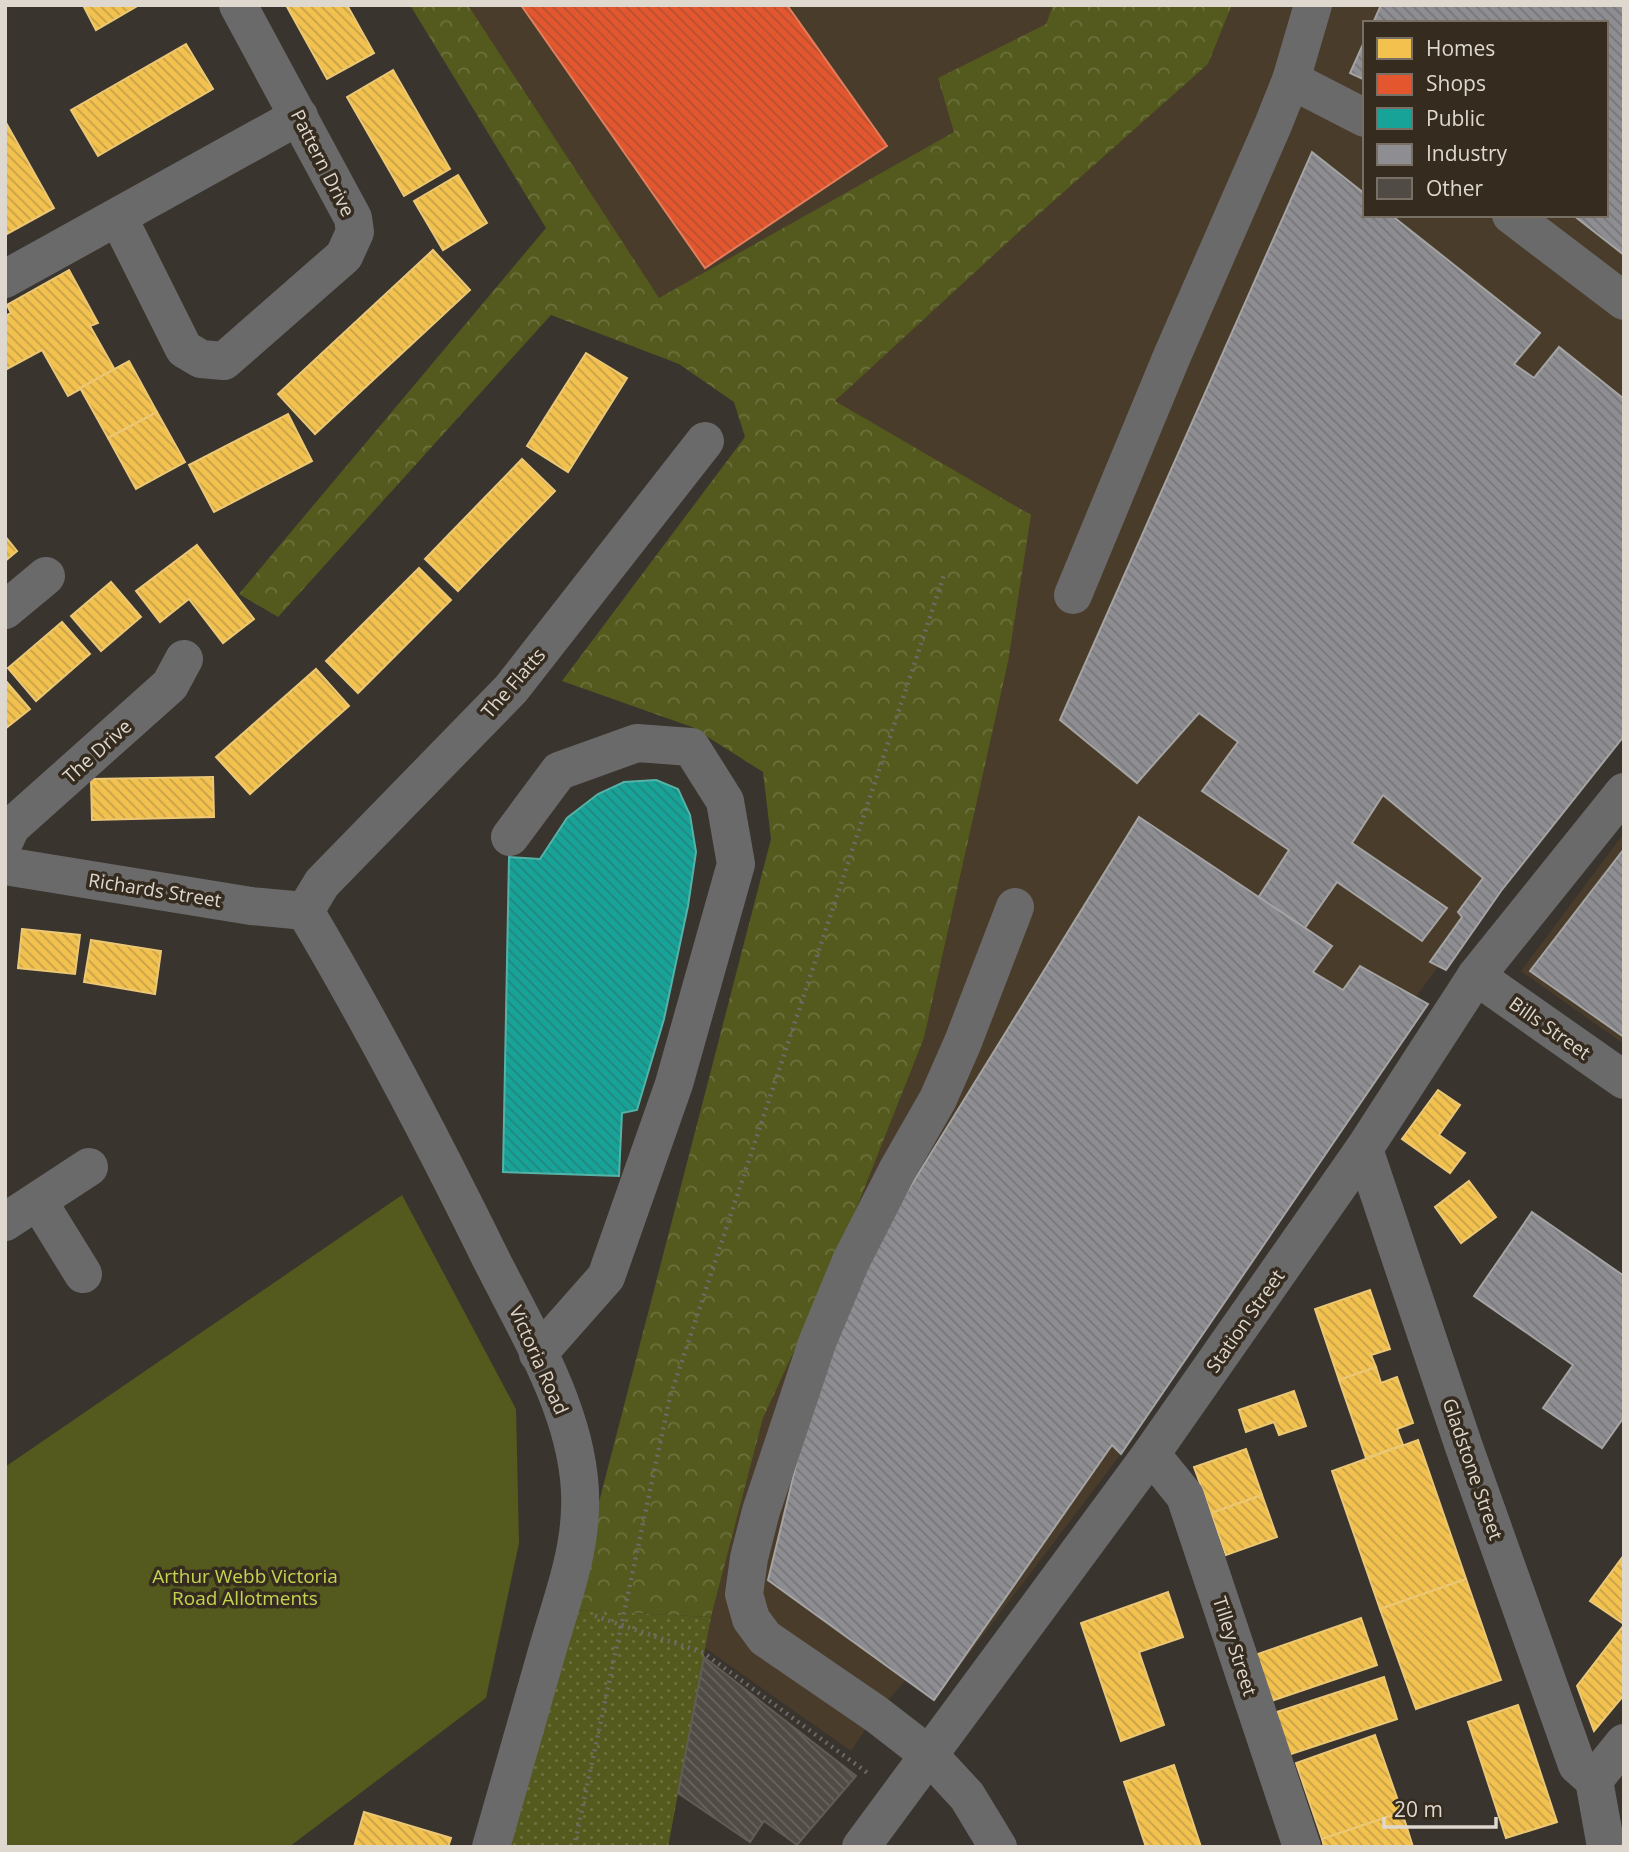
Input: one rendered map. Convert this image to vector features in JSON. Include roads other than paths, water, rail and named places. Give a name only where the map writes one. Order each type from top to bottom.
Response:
[{"type":"street","name":"Pattern Drive","points":[[118,218],[184,349],[201,359],[224,360],[344,256],[355,232],[353,218],[238,5]]},
{"type":"street","points":[[1073,595],[1291,80],[1313,5]]},
{"type":"street","points":[[1291,80],[1363,117]]},
{"type":"street","points":[[5,279],[299,116]]},
{"type":"street","points":[[1514,217],[1624,300]]},
{"type":"street","name":"The Flatts","points":[[305,911],[321,883],[511,690],[705,441]]},
{"type":"street","points":[[5,610],[46,576]]},
{"type":"street","name":"The Drive","points":[[5,840],[11,827],[170,685],[184,659]]},
{"type":"street","points":[[510,837],[559,771],[638,743],[691,747],[725,801],[736,864],[674,1084],[606,1277],[538,1354]]},
{"type":"street","name":"Station Street","points":[[861,1847],[1151,1454],[1364,1149],[1476,976],[1624,792]]},
{"type":"street","name":"Richards Street","points":[[5,866],[251,906],[305,911]]},
{"type":"street","points":[[998,1847],[967,1796],[929,1755],[876,1714],[765,1638],[751,1619],[744,1594],[749,1558],[761,1511],[817,1343],[851,1261],[898,1169],[938,1099],[1015,907]]},
{"type":"street","name":"Victoria Road","points":[[305,911],[369,1020],[434,1142],[538,1354],[564,1413],[579,1470],[580,1510],[570,1572],[491,1847]]},
{"type":"street","name":"Bills Street","points":[[1476,976],[1624,1080]]},
{"type":"street","name":"Gladstone Street","points":[[1364,1149],[1464,1447],[1577,1766],[1594,1780]]},
{"type":"street","points":[[5,1222],[89,1167]]},
{"type":"street","points":[[38,1201],[83,1274]]},
{"type":"street","name":"Tilley Street","points":[[1151,1454],[1185,1496],[1302,1847]]},
{"type":"street","points":[[1606,1847],[1594,1780],[1624,1743]]},
{"type":"park label","name":"Arthur Webb Victoria Road Allotments","points":[[245,1587]]}]
